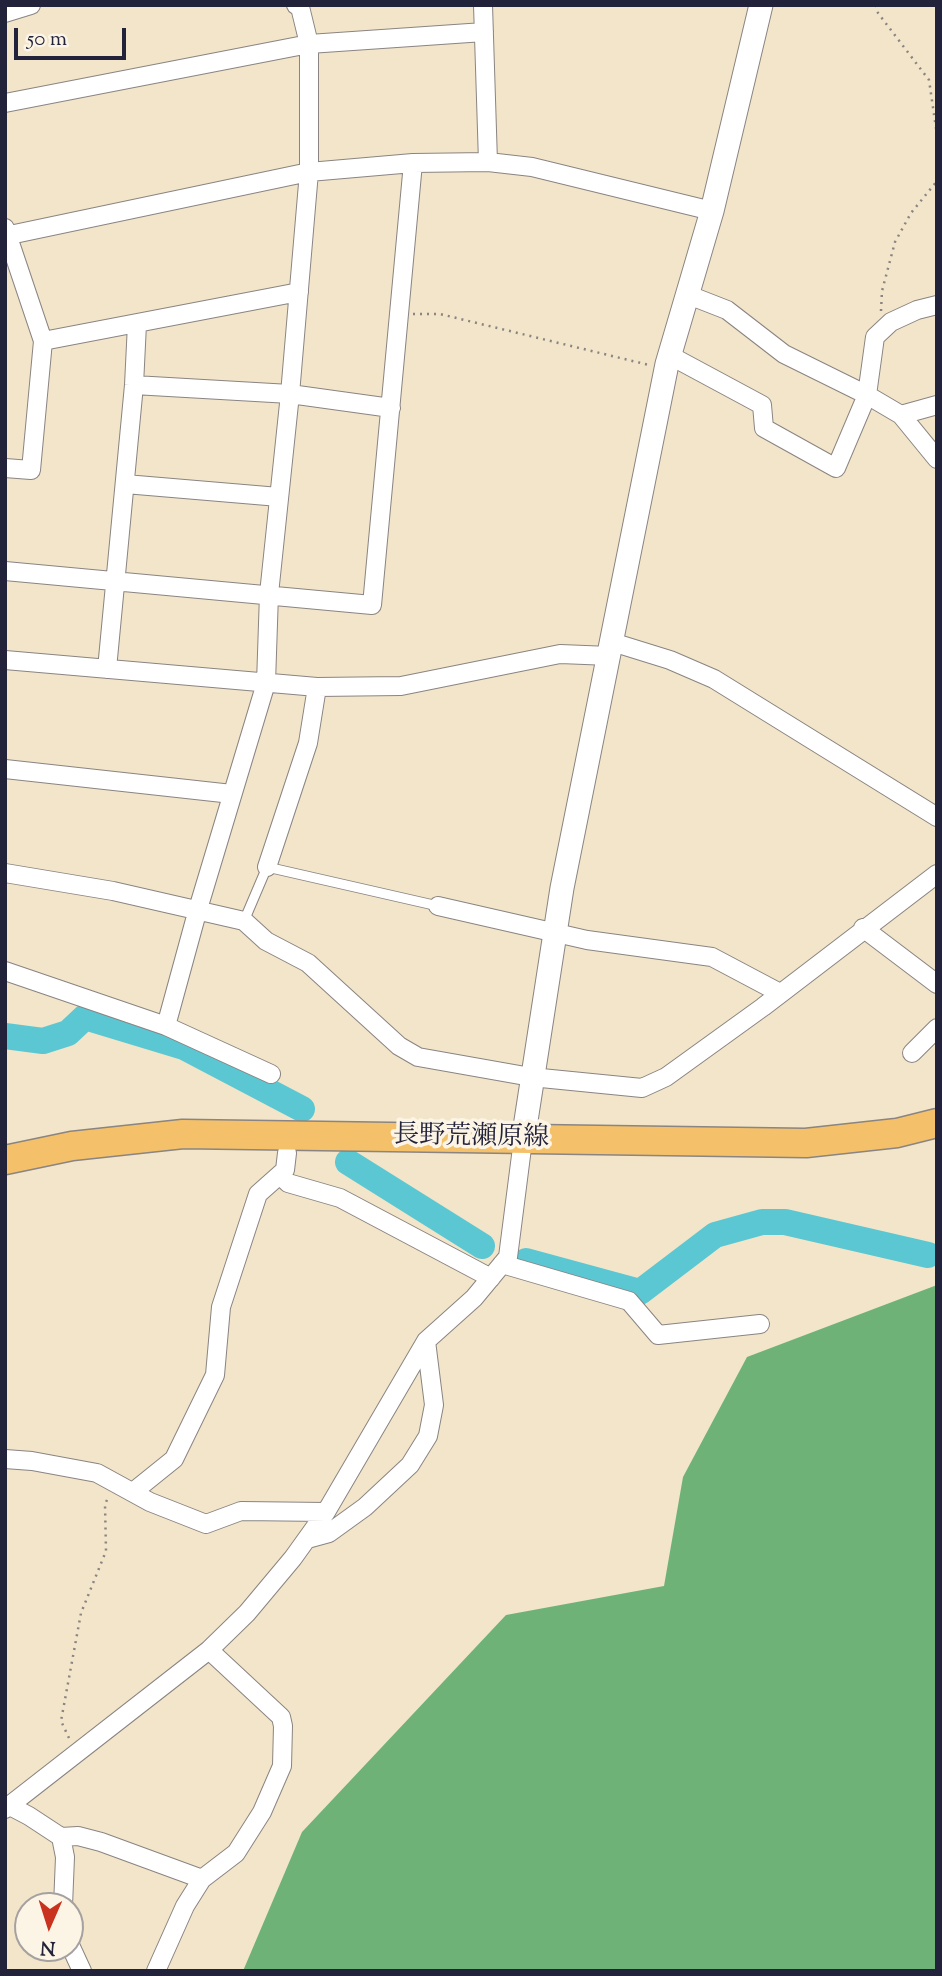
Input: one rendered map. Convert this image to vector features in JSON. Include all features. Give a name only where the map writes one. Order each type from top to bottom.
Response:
[{"type":"main road","name":"長野荒瀬原線","points":[[5,1160],[72,1146],[183,1134],[806,1143],[897,1133],[937,1123]]},
{"type":"street","points":[[166,1026],[266,683],[269,594],[309,172],[309,44],[300,7],[296,5]]},
{"type":"street","points":[[483,5],[488,162]]},
{"type":"street","points":[[202,1879],[101,1842],[78,1836],[61,1837],[7,1808],[209,1650],[247,1613],[326,1513],[426,1341],[474,1298],[508,1258],[531,1077],[555,932],[668,362],[685,294],[712,211],[761,5]]},
{"type":"street","points":[[5,103],[309,44],[484,33]]},
{"type":"street","points":[[5,468],[31,470],[43,341],[6,233],[309,172],[413,163],[488,162],[532,167],[712,211]]},
{"type":"street","points":[[5,570],[372,605],[413,163]]},
{"type":"street","points":[[43,341],[299,292]]},
{"type":"street","points":[[685,294],[727,310],[784,354],[901,415],[937,459]]},
{"type":"street","points":[[668,362],[762,405],[764,428],[836,468],[867,395],[875,337],[891,322],[917,310],[937,305]]},
{"type":"street","points":[[107,669],[134,385],[137,324]]},
{"type":"street","points":[[134,385],[290,394],[391,408]]},
{"type":"street","points":[[901,415],[937,405]]},
{"type":"street","points":[[125,484],[279,497]]},
{"type":"street","points":[[5,660],[317,687],[401,686],[559,654],[611,649],[670,660],[714,679],[937,817]]},
{"type":"street","points":[[267,867],[308,743],[317,687]]},
{"type":"street","points":[[5,769],[232,794]]},
{"type":"street","points":[[5,873],[113,891],[244,921],[266,941],[308,963],[399,1046],[418,1057],[531,1077],[642,1088],[666,1077],[937,874]]},
{"type":"street","points":[[438,906],[587,940],[712,957],[780,993]]},
{"type":"street","points":[[863,928],[937,984]]},
{"type":"street","points":[[5,971],[166,1026],[271,1074]]},
{"type":"street","points":[[912,1053],[937,1028]]},
{"type":"street","points":[[133,1492],[174,1459],[215,1375],[221,1307],[258,1194],[285,1170],[287,1153]]},
{"type":"street","points":[[280,1175],[288,1183],[340,1198],[497,1271],[629,1301],[658,1335],[760,1324]]},
{"type":"street","points":[[307,1539],[329,1532],[365,1507],[410,1465],[428,1436],[434,1405],[426,1341]]},
{"type":"street","points":[[5,1459],[97,1473],[150,1502],[206,1524],[241,1511],[326,1513]]},
{"type":"street","points":[[156,1971],[185,1906],[202,1879],[236,1853],[262,1812],[282,1766],[281,1717],[209,1650]]},
{"type":"street","points":[[61,1837],[65,1857],[64,1892]]},
{"type":"lane","points":[[244,921],[267,867],[438,906]]},
{"type":"path","points":[[876,5],[878,13],[929,80],[937,135]]},
{"type":"path","points":[[881,331],[882,291],[895,242],[911,213],[937,181]]},
{"type":"path","points":[[400,313],[440,314],[668,362]]},
{"type":"path","points":[[76,1754],[61,1721],[81,1613],[106,1551],[105,1504],[116,1483]]},
{"type":"green space","points":[[937,1285],[937,1971],[243,1971],[302,1832],[506,1615],[664,1586],[683,1477],[747,1357]]},
{"type":"waterway","points":[[5,1036],[43,1041],[68,1033],[85,1017],[184,1047],[302,1109]]},
{"type":"waterway","points":[[348,1162],[482,1246]]},
{"type":"waterway","points":[[526,1261],[640,1292],[715,1235],[762,1222],[785,1222],[928,1255]]}]
